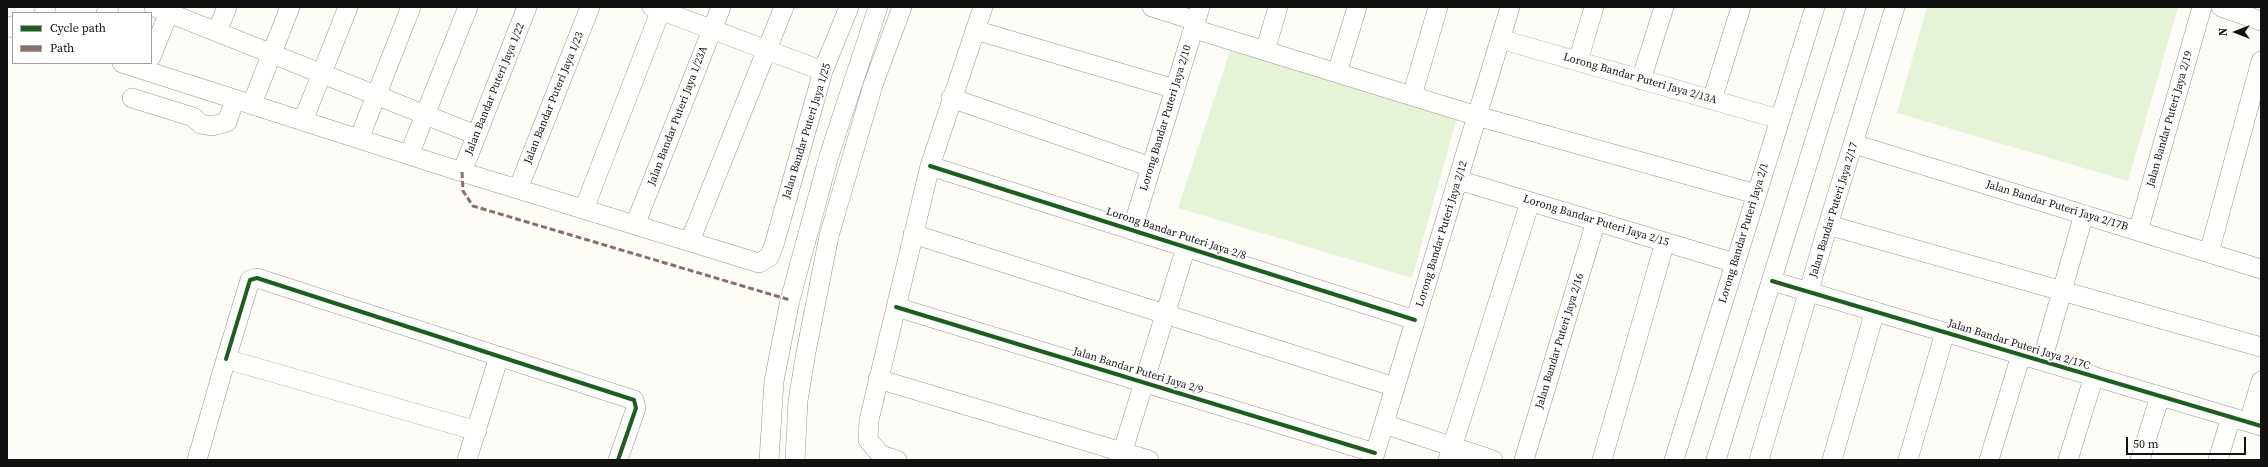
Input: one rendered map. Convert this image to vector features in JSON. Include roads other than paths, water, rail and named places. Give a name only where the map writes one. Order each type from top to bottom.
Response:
[{"type":"street","points":[[217,32],[227,7]]},
{"type":"street","points":[[132,98],[193,117],[201,124],[212,126],[227,122],[243,102],[272,54],[290,7]]},
{"type":"street","points":[[303,121],[348,7]]},
{"type":"street","points":[[359,139],[412,7]]},
{"type":"street","points":[[409,155],[424,114],[468,7]]},
{"type":"street","name":"Jalan Bandar Puteri Jaya 1/22","points":[[462,172],[527,7]]},
{"type":"street","name":"Jalan Bandar Puteri Jaya 1/23","points":[[518,188],[590,7]]},
{"type":"street","name":"Jalan Bandar Puteri Jaya 1/23A","points":[[635,225],[721,7]]},
{"type":"street","points":[[148,64],[243,102],[462,172],[690,241],[784,7]]},
{"type":"street","name":"Jalan Bandar Puteri Jaya 1/25","points":[[690,241],[760,263],[769,257],[823,71],[849,7]]},
{"type":"street","points":[[769,460],[774,382],[790,300],[829,156],[878,7]]},
{"type":"street","points":[[795,460],[798,401],[829,236],[873,85],[902,7]]},
{"type":"street","points":[[897,460],[881,455],[868,440],[869,420],[930,166],[951,98],[983,7]]},
{"type":"street","points":[[1152,7],[1196,19],[1265,51],[1477,116],[1756,194]]},
{"type":"street","points":[[1265,51],[1278,7]]},
{"type":"street","points":[[1337,73],[1357,7]]},
{"type":"street","points":[[1412,96],[1438,7]]},
{"type":"street","name":"Lorong Bandar Puteri Jaya 2/12","points":[[1374,456],[1510,7]]},
{"type":"street","points":[[1578,61],[1594,7]]},
{"type":"street","points":[[1642,80],[1664,7]]},
{"type":"street","points":[[1712,100],[1741,7]]},
{"type":"street","name":"Lorong Bandar Puteri Jaya 2/1","points":[[1674,460],[1756,194],[1816,7]]},
{"type":"street","points":[[1716,460],[1856,7]]},
{"type":"street","name":"Jalan Bandar Puteri Jaya 2/17","points":[[1759,460],[1810,292],[1828,225],[1895,7]]},
{"type":"street","name":"Jalan Bandar Puteri Jaya 2/19","points":[[2138,231],[2202,7]]},
{"type":"street","points":[[2221,7],[2261,21]]},
{"type":"street","points":[[584,209],[658,8],[712,30],[823,71]]},
{"type":"street","points":[[152,51],[165,9],[217,32],[476,135]]},
{"type":"street","name":"Lorong Bandar Puteri Jaya 2/10","points":[[1132,230],[1196,19]]},
{"type":"street","points":[[975,30],[1175,89]]},
{"type":"street","name":"Lorong Bandar Puteri Jaya 2/13A","points":[[1500,39],[1780,119]]},
{"type":"street","points":[[2209,253],[2261,62]]},
{"type":"street","points":[[951,98],[1151,167]]},
{"type":"street","name":"Jalan Bandar Puteri Jaya 2/17B","points":[[1854,144],[2261,268]]},
{"type":"street","name":"Lorong Bandar Puteri Jaya 2/8","points":[[930,166],[1415,320]]},
{"type":"street","name":"Lorong Bandar Puteri Jaya 2/15","points":[[1458,180],[1735,263]]},
{"type":"street","points":[[1450,453],[1530,202]]},
{"type":"street","points":[[2042,361],[2084,214]]},
{"type":"street","name":"Jalan Bandar Puteri Jaya 2/16","points":[[1524,460],[1596,221]]},
{"type":"street","points":[[1828,225],[2261,347]]},
{"type":"street","points":[[913,234],[1395,387]]},
{"type":"street","points":[[1602,460],[1664,242]]},
{"type":"street","points":[[1121,456],[1186,247]]},
{"type":"street","points":[[196,460],[250,280],[257,278],[634,400],[636,408],[618,460]]},
{"type":"street","name":"Jalan Bandar Puteri Jaya 2/17C","points":[[1772,281],[2247,422]]},
{"type":"street","name":"Jalan Bandar Puteri Jaya 2/9","points":[[896,307],[1144,382],[1374,456]]},
{"type":"street","points":[[1832,460],[1875,311]]},
{"type":"street","points":[[1908,460],[1945,332]]},
{"type":"street","points":[[1989,460],[2021,355]]},
{"type":"street","points":[[467,460],[499,356]]},
{"type":"street","points":[[226,359],[477,430]]},
{"type":"street","points":[[2068,460],[2094,376]]},
{"type":"street","points":[[878,378],[1121,456],[1149,460]]},
{"type":"street","points":[[2218,460],[2247,422],[2261,381]]},
{"type":"street","points":[[2140,460],[2160,396]]},
{"type":"street","points":[[1384,424],[1450,453],[1493,460]]}]
